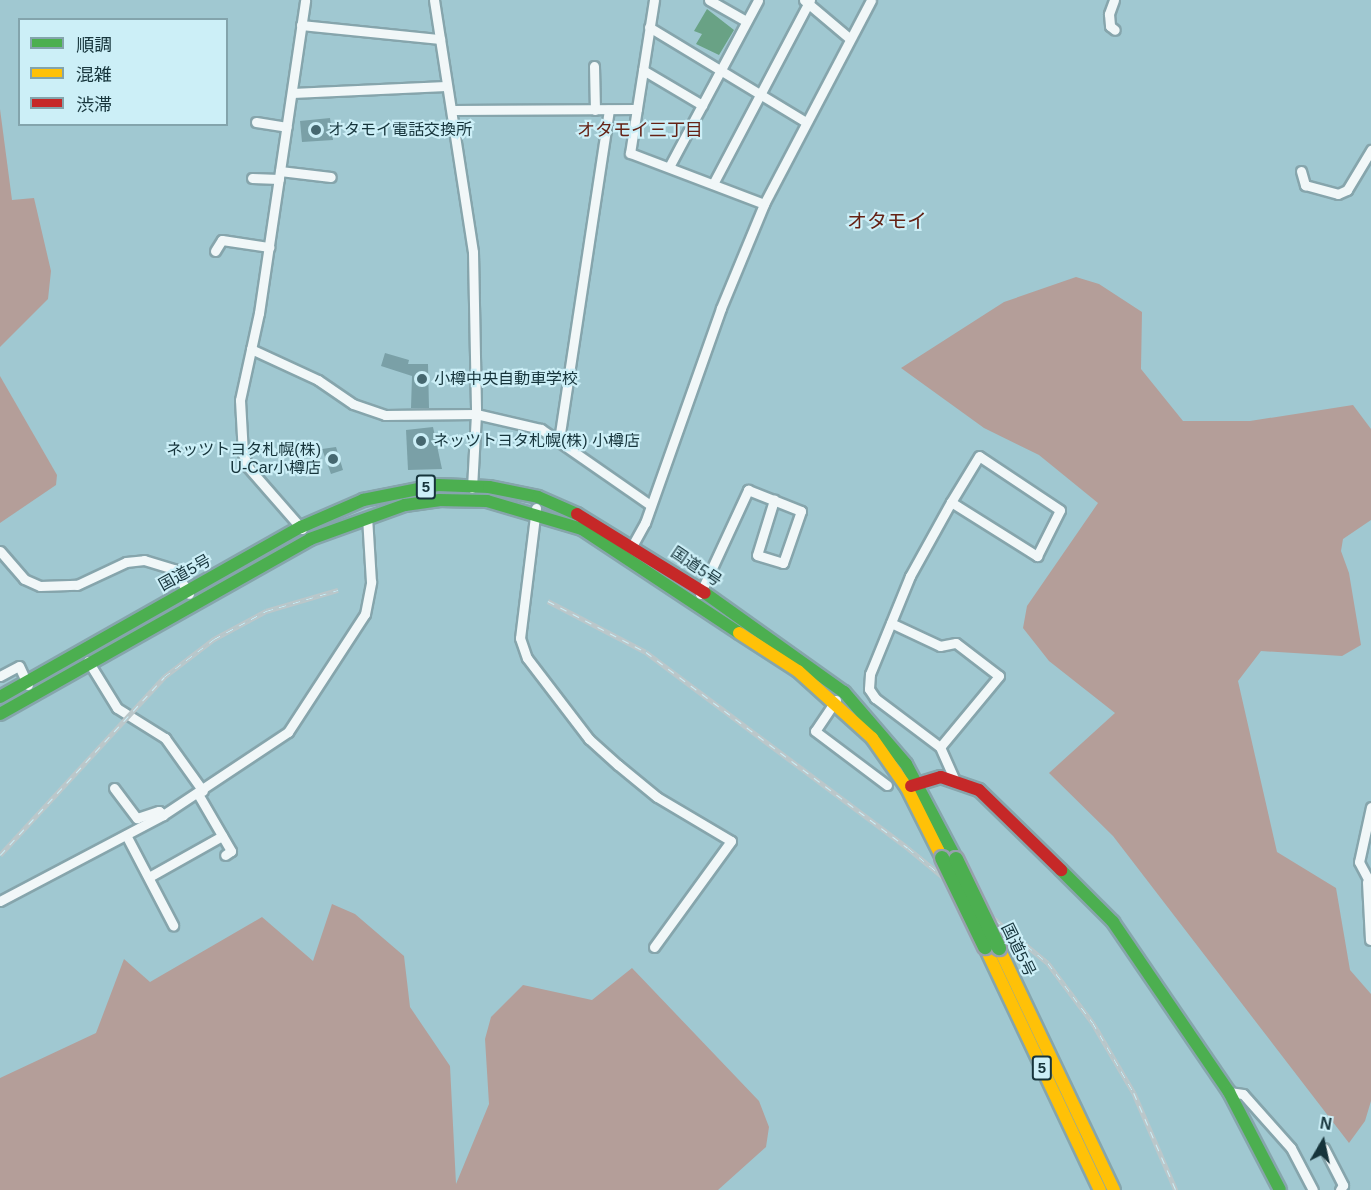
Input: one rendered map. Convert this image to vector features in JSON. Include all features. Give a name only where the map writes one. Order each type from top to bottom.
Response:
[{"type":"main road","name":"国道5号","points":[[0,697],[301,527],[363,500],[402,490],[472,484],[538,497],[630,550],[699,596],[840,696],[881,730],[949,858],[1114,1190]]},
{"type":"main road","name":"国道5号","points":[[0,714],[310,539],[366,515],[416,503],[472,499],[536,512],[630,550]]},
{"type":"main road","points":[[912,785],[931,776],[954,779],[993,800],[1113,922],[1229,1092],[1280,1190]]},
{"type":"main road","name":"国道5号","points":[[992,947],[1100,1190]]},
{"type":"street","points":[[305,0],[269,247],[240,400],[243,454],[248,467],[310,539]]},
{"type":"street","points":[[434,0],[473,252],[476,414],[472,499]]},
{"type":"street","points":[[654,0],[630,153],[764,204]]},
{"type":"street","points":[[709,0],[746,21]]},
{"type":"street","points":[[669,167],[758,0]]},
{"type":"street","points":[[630,550],[717,317],[764,204],[848,37],[871,0]]},
{"type":"street","points":[[1114,0],[1109,14],[1110,26],[1115,30]]},
{"type":"street","points":[[713,184],[761,95],[807,1],[848,37]]},
{"type":"street","points":[[301,26],[440,39]]},
{"type":"street","points":[[650,27],[804,121]]},
{"type":"street","points":[[594,66],[595,110]]},
{"type":"street","points":[[643,70],[702,105]]},
{"type":"street","points":[[292,93],[446,86]]},
{"type":"street","points":[[452,110],[637,109]]},
{"type":"street","points":[[559,440],[609,110]]},
{"type":"street","points":[[256,122],[287,127]]},
{"type":"street","points":[[1301,171],[1305,184],[1338,194],[1347,190],[1371,150]]},
{"type":"street","points":[[252,178],[280,175],[331,177]]},
{"type":"street","points":[[215,251],[222,240],[269,247]]},
{"type":"street","points":[[251,350],[318,380],[353,404],[385,415],[476,414],[520,423],[559,440],[649,504]]},
{"type":"street","points":[[951,502],[1037,556],[1060,510],[979,456],[951,502],[910,576],[891,623],[869,690],[940,747],[954,779]]},
{"type":"street","points":[[699,596],[748,490],[774,500],[801,511],[783,563],[757,555],[774,500]]},
{"type":"street","points":[[538,497],[520,638],[527,658],[589,739],[657,797],[731,841],[654,947]]},
{"type":"street","points":[[0,901],[201,793],[288,732],[356,636],[371,582],[366,515]]},
{"type":"street","points":[[0,551],[24,579],[40,586],[77,585],[126,562],[144,560],[174,569],[194,604]]},
{"type":"street","points":[[891,623],[940,646],[956,643],[999,676],[940,747]]},
{"type":"street","points":[[81,650],[117,708],[165,738],[201,793],[231,851],[225,855]]},
{"type":"street","points":[[0,676],[19,666],[34,695]]},
{"type":"street","points":[[840,696],[815,731],[887,785]]},
{"type":"street","points":[[114,788],[137,818],[159,811],[163,815]]},
{"type":"street","points":[[1370,940],[1369,883],[1359,862],[1371,807]]},
{"type":"street","points":[[126,835],[173,924]]},
{"type":"street","points":[[149,877],[222,836]]},
{"type":"street","points":[[1229,1092],[1243,1094],[1291,1148],[1313,1190]]},
{"type":"street","points":[[1324,1148],[1343,1185],[1340,1190]]},
{"type":"shaded area","points":[[707,9],[734,30],[719,55],[696,44],[702,34],[694,31]]},
{"type":"shaded area","points":[[0,109],[12,200],[34,198],[51,271],[48,299],[0,347]]},
{"type":"shaded area","points":[[1076,277],[1099,284],[1142,312],[1141,369],[1183,421],[1250,421],[1353,405],[1371,429],[1371,520],[1343,539],[1341,551],[1349,573],[1361,645],[1342,656],[1261,651],[1238,681],[1277,852],[1336,888],[1350,970],[1371,994],[1371,1101],[1365,1121],[1349,1143],[1113,836],[1049,773],[1115,713],[1049,661],[1023,628],[1027,606],[1098,503],[1039,455],[984,428],[901,368],[1004,302]]},
{"type":"shaded area","points":[[0,376],[57,475],[56,485],[0,523]]},
{"type":"shaded area","points":[[332,904],[355,914],[404,956],[410,1007],[450,1066],[456,1184],[489,1104],[485,1039],[491,1017],[523,985],[592,1000],[632,968],[759,1101],[769,1127],[766,1147],[718,1190],[0,1190],[0,1078],[96,1033],[124,959],[150,982],[262,917],[313,961]]},
{"type":"building","name":"オタモイ電話交換所","points":[[330,118],[333,140],[302,142],[300,121]]},
{"type":"building","name":"小樽中央自動車学校","points":[[385,353],[409,360],[408,364],[428,364],[429,408],[411,408],[412,376],[381,366]]},
{"type":"building","name":"ネッツトヨタ札幌(株) 小樽店","points":[[433,427],[442,469],[408,470],[406,430]]},
{"type":"building","name":"ネッツトヨタ札幌(株) U-Car小樽店","points":[[336,447],[343,470],[331,474],[322,449]]},
{"type":"railway","points":[[0,855],[164,677],[214,639],[266,611],[338,590]]},
{"type":"railway","points":[[548,601],[646,652],[908,848],[1048,963],[1093,1023],[1134,1093],[1176,1190]]},
{"type":"traffic: fast","points":[[0,697],[301,527],[363,500],[438,485],[489,487],[538,497],[577,514]]},
{"type":"traffic: fast","points":[[0,714],[310,539],[405,505],[439,500],[487,501],[582,529],[739,633]]},
{"type":"traffic: fast","points":[[705,593],[844,692],[906,764],[956,859]]},
{"type":"traffic: fast","points":[[942,858],[985,947]]},
{"type":"traffic: fast","points":[[956,859],[999,948]]},
{"type":"traffic: fast","points":[[1061,870],[1113,922],[1229,1092],[1280,1190]]},
{"type":"traffic: slow","points":[[739,633],[798,671],[872,738],[907,788],[942,858]]},
{"type":"traffic: slow","points":[[985,947],[1100,1190]]},
{"type":"traffic: slow","points":[[999,948],[1114,1190]]},
{"type":"traffic: jam","points":[[577,514],[705,593]]},
{"type":"traffic: jam","points":[[911,786],[941,777],[979,790],[1061,870]]},
{"type":"place","name":"オタモイ電話交換所","points":[[316,130]]},
{"type":"place","name":"小樽中央自動車学校","points":[[422,379]]},
{"type":"place","name":"ネッツトヨタ札幌(株) 小樽店","points":[[421,441]]},
{"type":"place","name":"ネッツトヨタ札幌(株) U-Car小樽店","points":[[333,459]]},
{"type":"district","name":"オタモイ三丁目","points":[[640,130]]},
{"type":"district","name":"オタモイ","points":[[887,221]]}]
